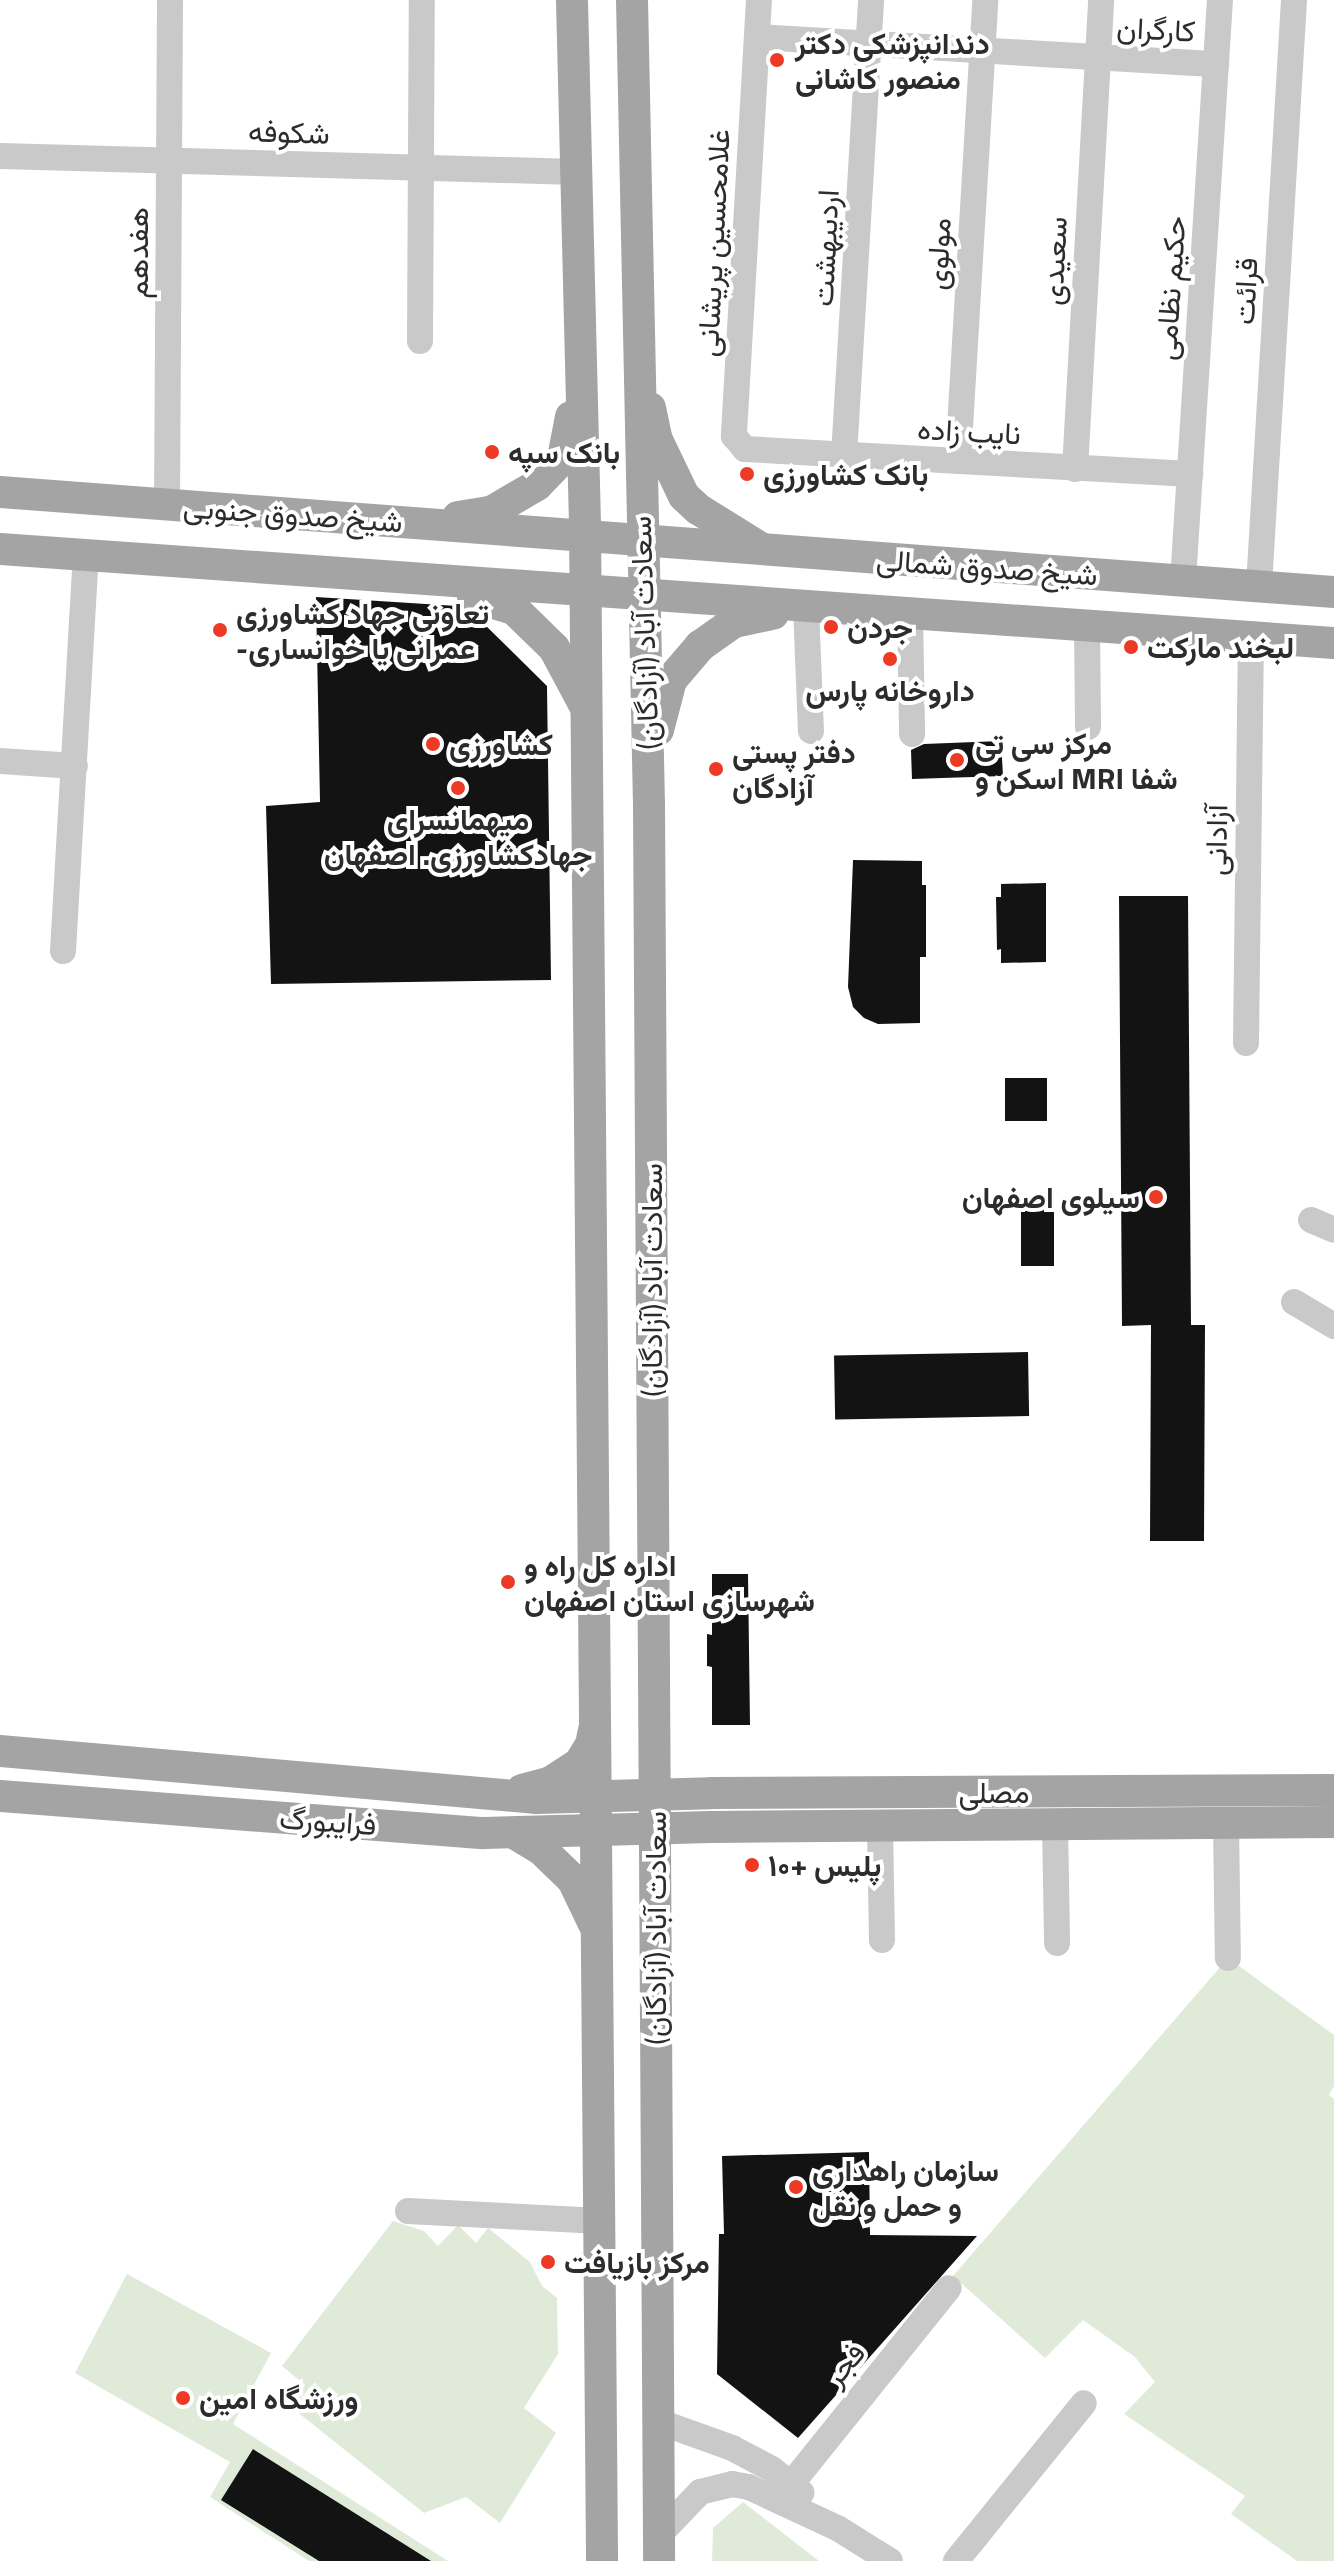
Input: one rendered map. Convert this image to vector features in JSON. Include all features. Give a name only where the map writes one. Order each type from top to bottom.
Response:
[{"type":"main road","name":"سعادت آباد (آزادگان)","points":[[572,0],[585,537],[602,2561]]},
{"type":"main road","name":"سعادت آباد (آزادگان)","points":[[632,0],[641,542],[649,805],[658,2548]]},
{"type":"main road","points":[[637,344],[657,440],[684,496],[698,509],[764,550],[809,555]]},
{"type":"main road","points":[[422,523],[491,512],[537,485],[563,458],[580,358]]},
{"type":"main road","name":"شیخ صدوق جنوبی","points":[[0,492],[641,542]]},
{"type":"main road","name":"شیخ صدوق شمالی","points":[[641,542],[1334,592]]},
{"type":"main road","name":"شیخ صدوق جنوبی","points":[[0,549],[643,594]]},
{"type":"main road","points":[[977,618],[978,567]]},
{"type":"main road","points":[[409,579],[514,609],[554,648],[586,708]]},
{"type":"main road","name":"شیخ صدوق شمالی","points":[[643,594],[1334,643]]},
{"type":"main road","points":[[649,805],[659,725],[671,680],[700,646],[734,622],[806,607]]},
{"type":"main road","points":[[474,1793],[524,1790],[551,1782],[579,1764],[591,1745],[597,1719]]},
{"type":"main road","points":[[653,1723],[674,1766],[711,1793]]},
{"type":"main road","name":"فرایبورگ","points":[[0,1751],[537,1798],[655,1795]]},
{"type":"main road","name":"مصلی","points":[[655,1795],[1334,1790]]},
{"type":"main road","points":[[1091,1791],[1091,1824]]},
{"type":"main road","name":"فرایبورگ","points":[[0,1796],[514,1833],[656,1828]]},
{"type":"main road","name":"مصلی","points":[[656,1828],[1334,1822]]},
{"type":"main road","points":[[655,1915],[673,1855],[711,1827]]},
{"type":"main road","points":[[514,1833],[541,1849],[573,1880],[599,1934]]},
{"type":"street","name":"هفدهم","points":[[167,506],[170,0]]},
{"type":"street","points":[[420,341],[424,168],[422,0]]},
{"type":"street","name":"غلامحسین پریشانی","points":[[745,449],[734,436],[759,0]]},
{"type":"street","name":"اردیبهشت","points":[[844,456],[871,0]]},
{"type":"street","name":"مولوی","points":[[958,461],[985,0]]},
{"type":"street","name":"سعیدی","points":[[1075,469],[1101,0]]},
{"type":"street","name":"حکیم نظامی","points":[[1183,581],[1220,0]]},
{"type":"street","name":"قرائت","points":[[1259,586],[1294,0]]},
{"type":"street","name":"کارگران","points":[[757,37],[1216,64]]},
{"type":"street","name":"شکوفه","points":[[0,156],[576,172]]},
{"type":"street","name":"نایب زاده","points":[[745,449],[1190,474]]},
{"type":"street","points":[[63,951],[86,555]]},
{"type":"street","points":[[806,607],[811,731]]},
{"type":"street","points":[[910,614],[912,734]]},
{"type":"street","points":[[1087,626],[1088,727]]},
{"type":"street","name":"آزادانی","points":[[1246,1043],[1251,637]]},
{"type":"street","points":[[0,761],[75,766]]},
{"type":"street","points":[[1294,1302],[1334,1326]]},
{"type":"street","points":[[1226,1823],[1228,1958]]},
{"type":"street","points":[[1055,1824],[1057,1943]]},
{"type":"street","points":[[880,1826],[882,1940]]},
{"type":"street","points":[[408,2211],[600,2221]]},
{"type":"street","name":"فجر","points":[[792,2483],[949,2288]]},
{"type":"street","points":[[956,2561],[1084,2403]]},
{"type":"street","points":[[657,2421],[732,2448],[792,2483],[839,2529]]},
{"type":"street","points":[[658,2548],[700,2492],[732,2484],[749,2487],[839,2529],[890,2561]]},
{"type":"green space","points":[[1228,1958],[1334,2035],[1334,2086],[1329,2095],[1334,2099],[1334,2561],[1297,2561],[1231,2514],[1245,2496],[1124,2414],[1155,2382],[1135,2357],[1083,2320],[1045,2358],[953,2276]]},
{"type":"green space","points":[[393,2221],[424,2231],[438,2246],[458,2225],[476,2243],[488,2228],[530,2262],[542,2286],[557,2298],[558,2354],[524,2408],[556,2433],[500,2523],[466,2497],[424,2513],[291,2407],[305,2385],[282,2366]]},
{"type":"green space","name":"ورزشگاه امین","points":[[127,2274],[271,2353],[233,2424],[448,2561],[309,2561],[210,2497],[230,2462],[75,2373]]},
{"type":"green space","points":[[743,2502],[819,2561],[712,2561],[713,2528]]},
{"type":"building","name":"کشاورزی","points":[[316,597],[457,606],[467,615],[479,619],[547,686],[551,980],[271,984],[266,806],[320,802]]},
{"type":"building","name":"مرکز سی تی اسکن و MRI شفا","points":[[1001,741],[1003,776],[912,779],[911,750],[924,744]]},
{"type":"building","points":[[853,860],[922,861],[922,885],[926,885],[926,957],[920,957],[920,1023],[878,1024],[864,1018],[853,1007],[848,987]]},
{"type":"building","points":[[1046,883],[1046,962],[1001,963],[1001,949],[997,950],[996,897],[1001,897],[1001,884]]},
{"type":"building","points":[[1119,896],[1188,896],[1191,1325],[1205,1325],[1204,1541],[1150,1541],[1151,1325],[1122,1326]]},
{"type":"building","points":[[1005,1078],[1047,1078],[1047,1121],[1005,1121]]},
{"type":"building","points":[[1021,1196],[1054,1196],[1054,1266],[1021,1266]]},
{"type":"building","points":[[1028,1352],[1029,1416],[835,1419],[834,1355]]},
{"type":"building","points":[[712,1574],[748,1574],[750,1725],[712,1725],[712,1667],[707,1666],[707,1634],[712,1635]]},
{"type":"building","points":[[869,2152],[870,2235],[977,2236],[798,2438],[717,2374],[719,2234],[724,2234],[722,2156]]},
{"type":"building","points":[[253,2449],[431,2561],[319,2561],[221,2500]]},
{"type":"place","name":"دندانپزشکی دکتر منصور کاشانی","points":[[777,60]]},
{"type":"place","name":"بانک سپه","points":[[492,452]]},
{"type":"place","name":"بانک کشاورزی","points":[[747,474]]},
{"type":"place","name":"جردن","points":[[831,627]]},
{"type":"place","name":"تعاونی جهاد کشاورزی -عمرانی یا خوانساری","points":[[220,630]]},
{"type":"place","name":"لبخند مارکت","points":[[1131,647]]},
{"type":"place","name":"داروخانه پارس","points":[[890,659]]},
{"type":"place","name":"کشاورزی","points":[[433,744]]},
{"type":"place","name":"مرکز سی تی اسکن و MRI شفا","points":[[957,760]]},
{"type":"place","name":"دفتر پستی آزادگان","points":[[716,769]]},
{"type":"place","name":"میهمانسرای جهادکشاورزی. اصفهان","points":[[458,788]]},
{"type":"place","name":"سیلوی اصفهان","points":[[1156,1197]]},
{"type":"place","name":"اداره کل راه و شهرسازی استان اصفهان","points":[[508,1582]]},
{"type":"place","name":"پلیس +۱۰","points":[[752,1865]]},
{"type":"place","name":"سازمان راهداری و حمل و نقل","points":[[796,2187]]},
{"type":"place","name":"مرکز بازیافت","points":[[548,2262]]},
{"type":"place","name":"ورزشگاه امین","points":[[183,2398]]}]
